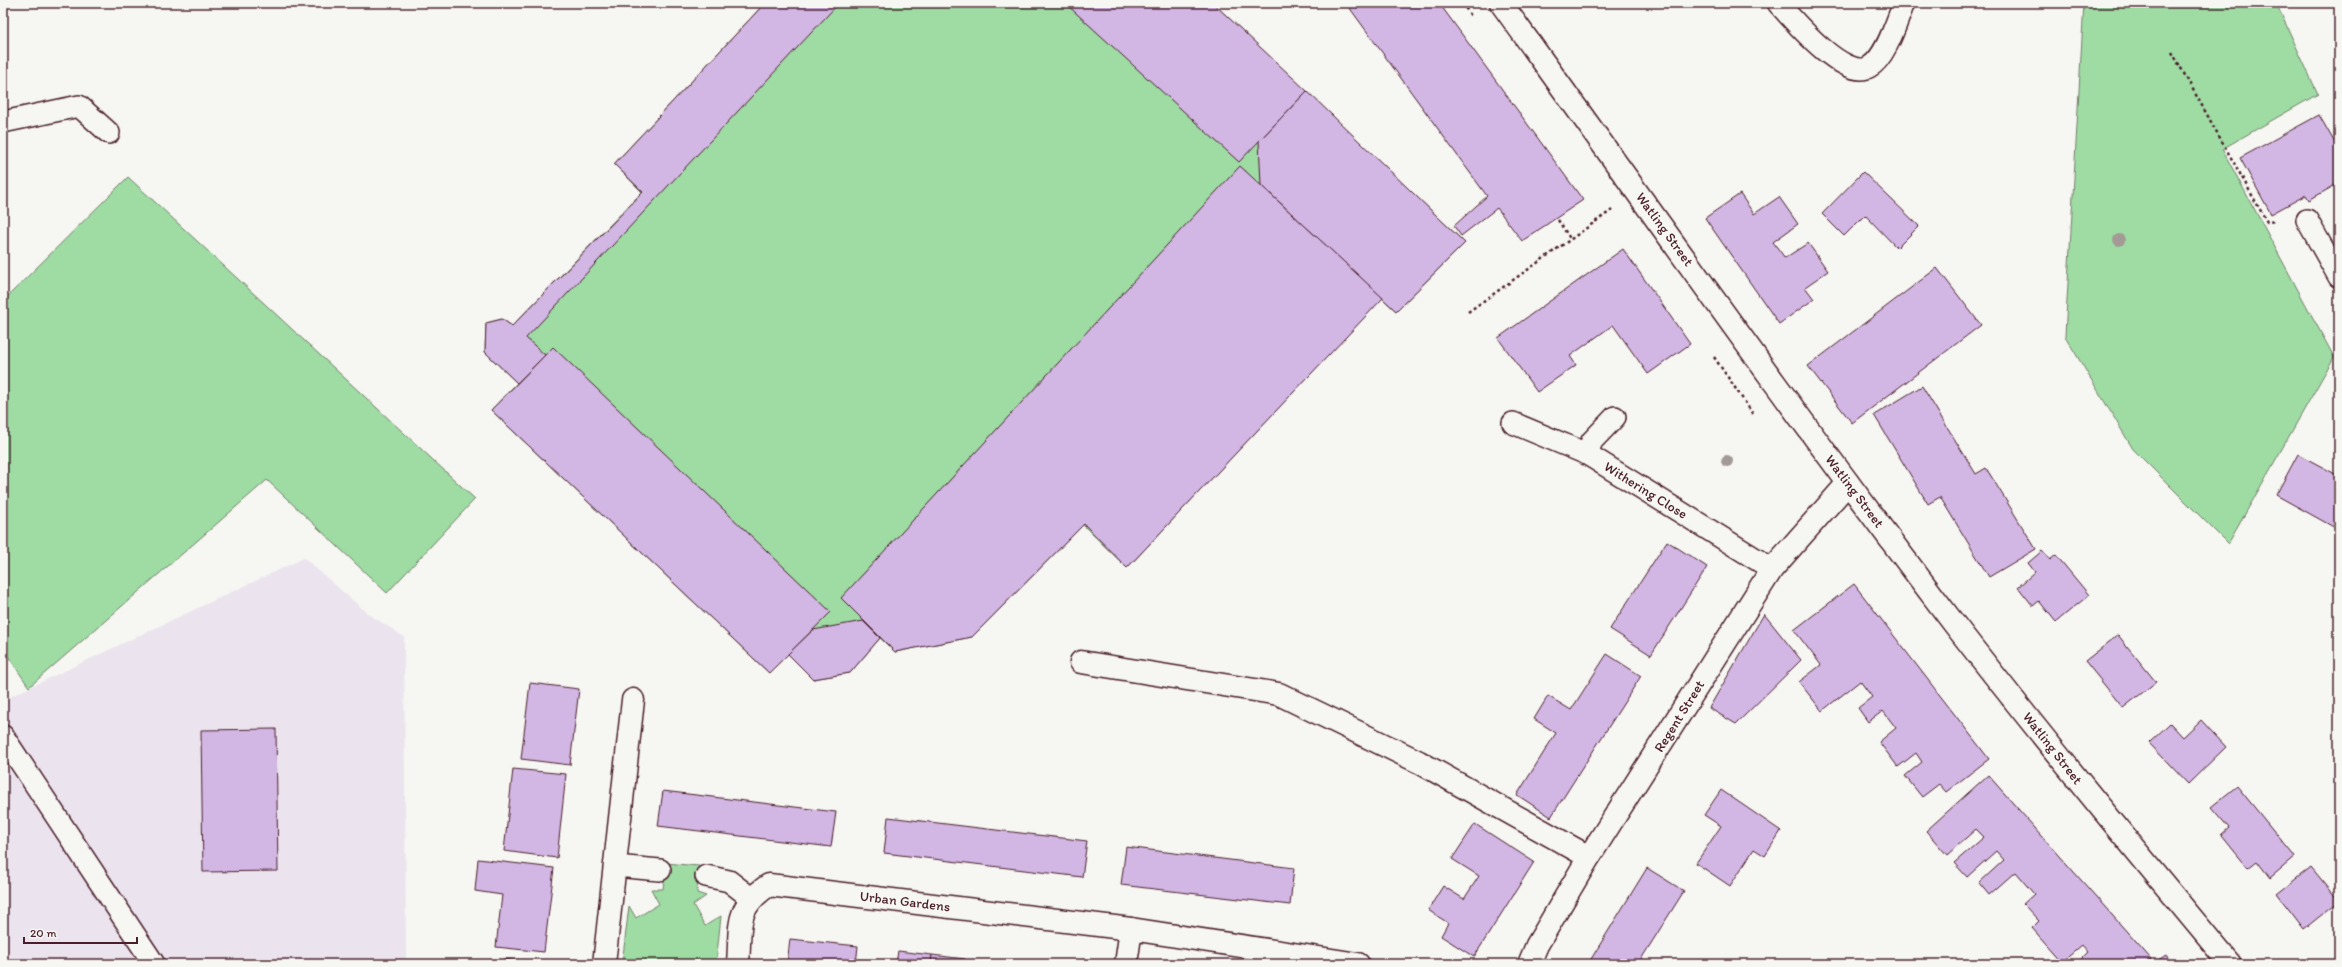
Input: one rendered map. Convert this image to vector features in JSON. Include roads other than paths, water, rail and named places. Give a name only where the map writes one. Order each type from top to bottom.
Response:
[{"type":"street","name":"Watling Street","points":[[1501,3],[1848,483],[2075,778],[2230,964]]},
{"type":"street","name":"Regent Street","points":[[1529,964],[1537,946],[1589,857],[1772,569],[1848,483]]},
{"type":"street","points":[[1081,662],[1279,694],[1419,762],[1589,857]]},
{"type":"street","points":[[604,964],[633,700]]},
{"type":"street","name":"Urban Gardens","points":[[738,964],[743,910],[751,898],[769,885],[1131,929],[1358,964]]},
{"type":"street","points":[[1126,964],[1131,929]]},
{"type":"lane","points":[[1778,3],[1806,35],[1844,64],[1857,70],[1869,67],[1882,55],[1904,3]]},
{"type":"lane","points":[[3,122],[79,106],[109,132]]},
{"type":"lane","points":[[2307,220],[2339,277]]},
{"type":"lane","points":[[1587,454],[1592,441],[1615,417]]},
{"type":"lane","name":"Withering Close","points":[[1513,423],[1587,454],[1772,569]]},
{"type":"lane","points":[[3,736],[154,964]]},
{"type":"lane","points":[[615,866],[660,870]]},
{"type":"lane","points":[[706,876],[730,881],[751,898]]}]
